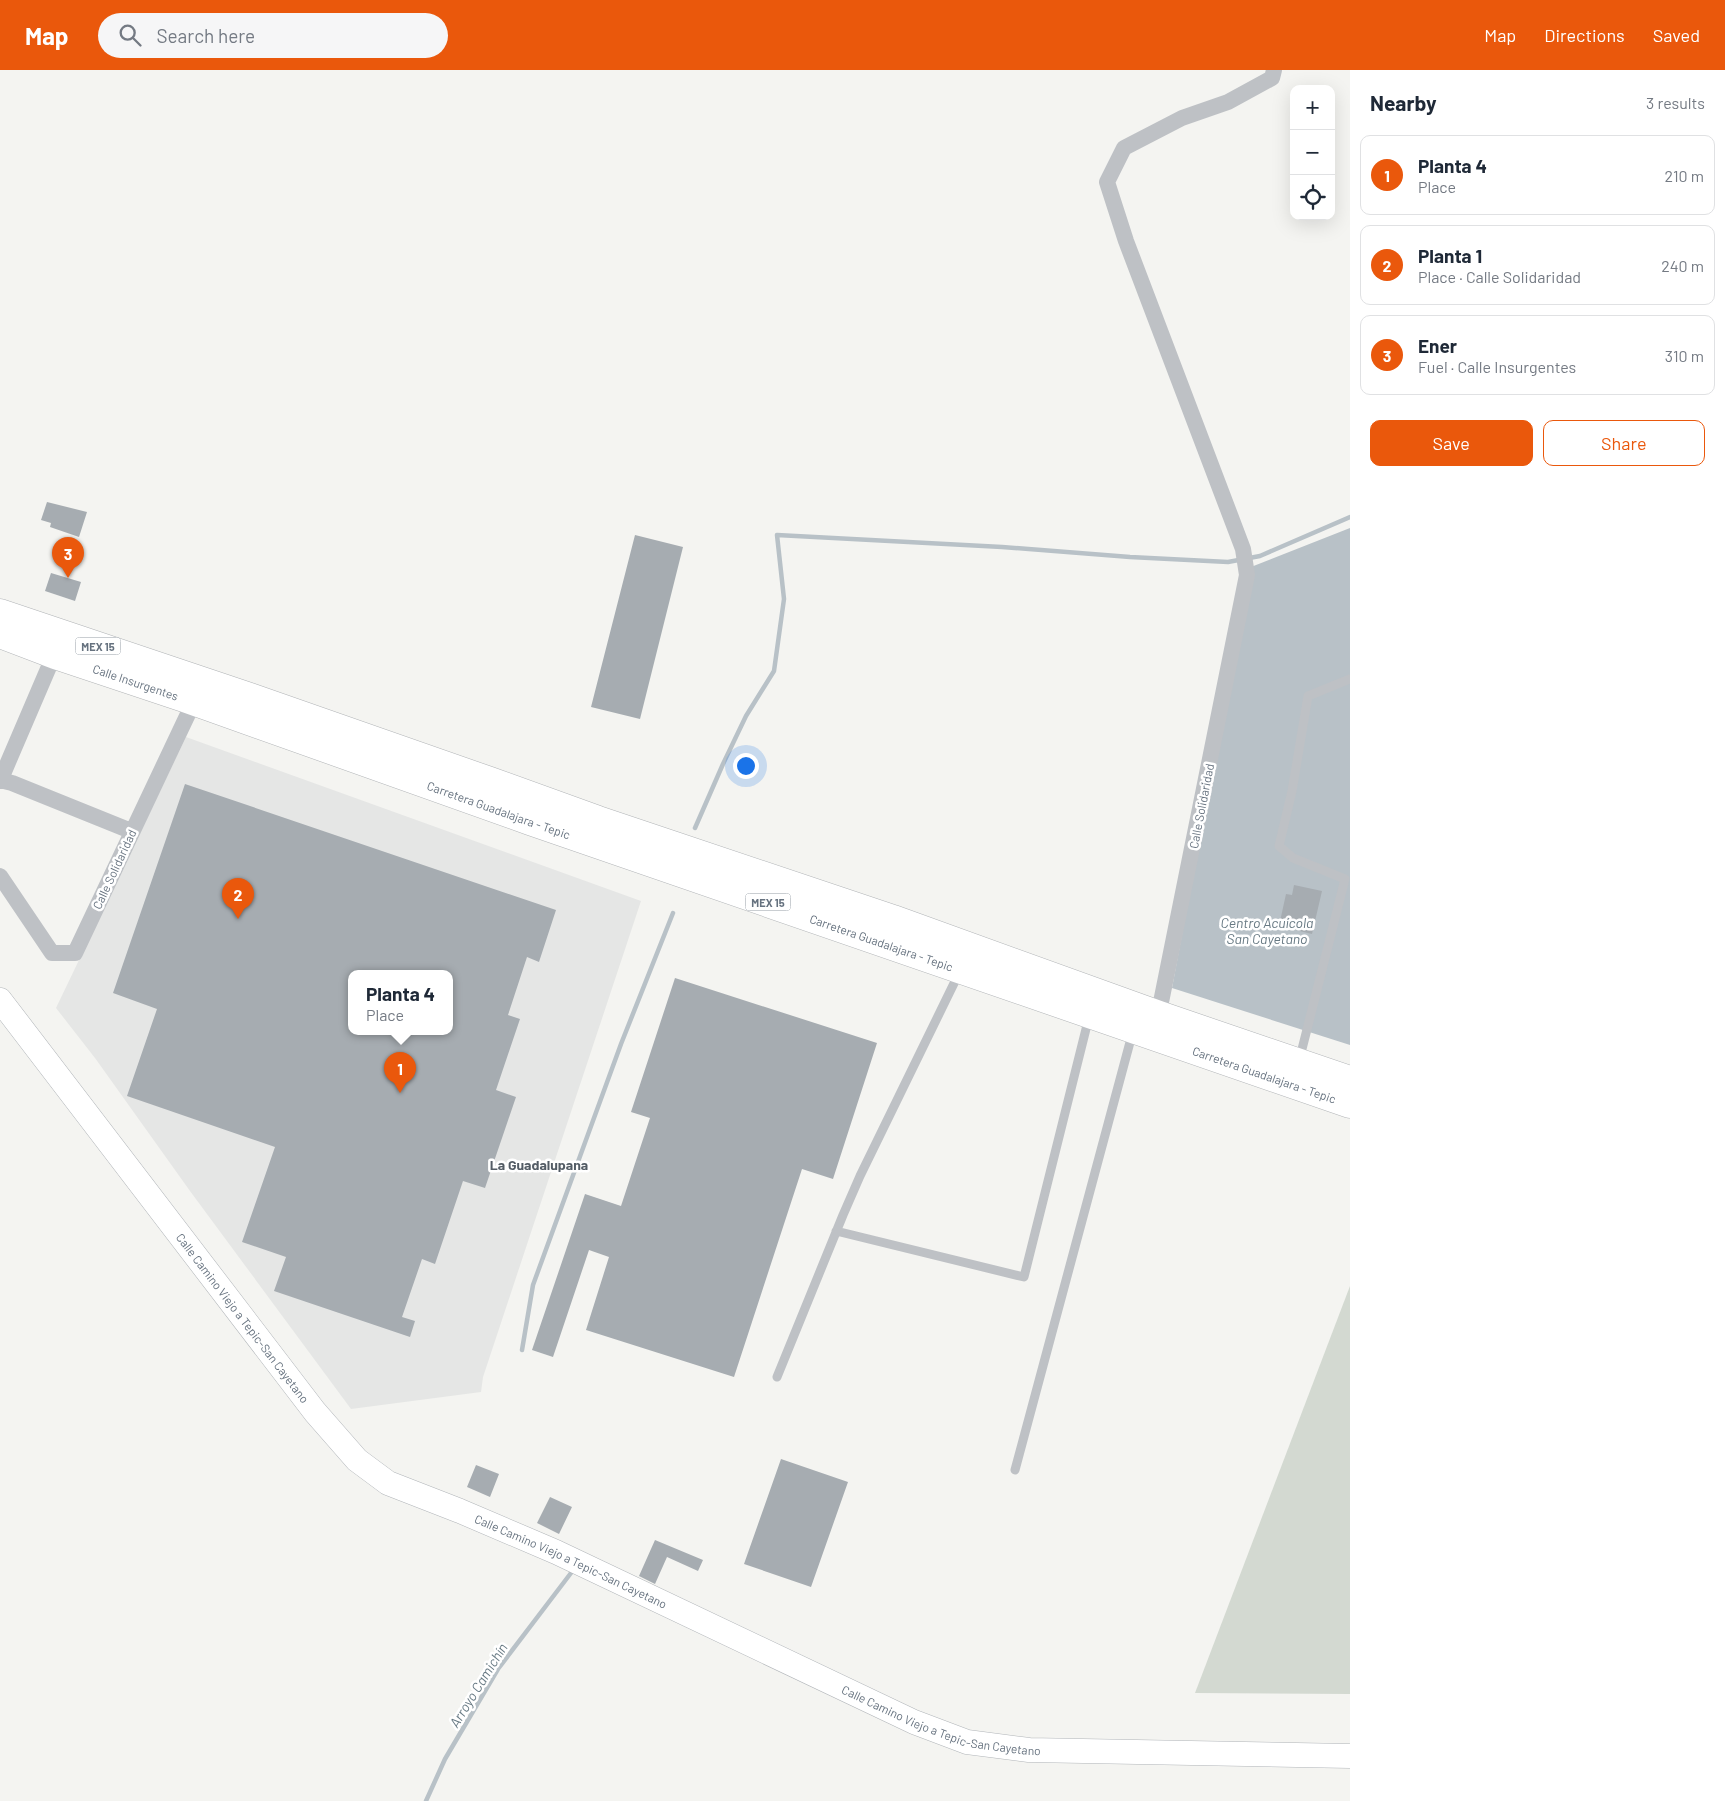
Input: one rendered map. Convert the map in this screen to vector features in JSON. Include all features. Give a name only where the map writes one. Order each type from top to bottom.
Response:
[{"type":"highway","name":"Calle Insurgentes","points":[[0,613],[59,645]]},
{"type":"highway","name":"Calle Insurgentes","points":[[0,634],[59,645],[195,691]]},
{"type":"highway","name":"Carretera Guadalajara - Tepic","points":[[195,691],[593,830],[961,969],[1090,1014],[1299,1063],[1350,1080]]},
{"type":"highway","name":"Carretera Guadalajara - Tepic","points":[[593,830],[893,919],[1149,1027],[1350,1104]]},
{"type":"street","name":"Calle Solidaridad","points":[[1149,1027],[1247,575],[1243,549],[1126,241],[1107,182],[1124,148],[1182,118],[1228,102],[1272,78],[1274,70]]},
{"type":"street","points":[[59,645],[0,780],[12,783],[132,831]]},
{"type":"street","name":"Calle Solidaridad","points":[[0,876],[52,953],[75,953],[195,691]]},
{"type":"street","name":"Calle Camino Viejo a Tepic-San Cayetano","points":[[0,1000],[315,1412],[358,1460],[388,1483],[556,1552],[914,1722],[967,1742],[1029,1750],[1350,1756]]},
{"type":"lane","points":[[1299,1063],[1344,879],[1293,858],[1279,846],[1292,791],[1308,696],[1350,679]]},
{"type":"lane","points":[[777,1377],[860,1176],[961,969]]},
{"type":"lane","points":[[836,1231],[1024,1277],[1090,1014]]},
{"type":"lane","points":[[1015,1470],[1149,1027]]},
{"type":"shaded area","points":[[186,737],[641,901],[483,1377],[481,1392],[351,1409],[190,1191],[95,1058],[56,1008]]},
{"type":"shaded area","points":[[1350,1286],[1350,1694],[1195,1693]]},
{"type":"water","name":"Centro Acuícola San Cayetano","points":[[1350,528],[1350,1045],[1172,988],[1251,567]]},
{"type":"building","points":[[47,502],[87,512],[79,537],[50,527],[51,523],[41,520]]},
{"type":"building","points":[[635,535],[683,547],[640,719],[591,707]]},
{"type":"building","points":[[51,573],[81,582],[75,601],[45,591]]},
{"type":"building","points":[[185,784],[556,910],[539,962],[527,957],[508,1015],[520,1019],[496,1090],[516,1097],[485,1188],[463,1181],[435,1264],[422,1259],[402,1317],[415,1321],[410,1337],[274,1291],[286,1257],[242,1242],[275,1147],[127,1096],[157,1009],[113,993]]},
{"type":"building","points":[[1294,885],[1322,891],[1312,934],[1279,926],[1286,894],[1292,895]]},
{"type":"building","points":[[675,978],[877,1043],[833,1179],[802,1169],[734,1377],[586,1330],[609,1257],[589,1250],[553,1357],[532,1350],[585,1194],[621,1206],[650,1118],[631,1112]]},
{"type":"building","points":[[781,1459],[848,1482],[811,1587],[744,1564]]},
{"type":"building","points":[[476,1465],[499,1474],[490,1497],[467,1487]]},
{"type":"building","points":[[550,1497],[572,1507],[559,1534],[537,1523]]},
{"type":"building","points":[[655,1540],[703,1560],[698,1571],[667,1557],[655,1584],[639,1576]]},
{"type":"waterway","points":[[695,828],[746,716],[774,671],[784,599],[777,535],[1228,562],[1260,556],[1350,517]]},
{"type":"waterway","points":[[522,1350],[533,1285],[621,1044],[673,913]]},
{"type":"waterway","name":"Arroyo Camichín","points":[[426,1801],[445,1759],[498,1669],[574,1569]]},
{"type":"place","name":"Ener","points":[[68,578]]},
{"type":"place","name":"Planta 1","points":[[238,919]]},
{"type":"place","name":"Planta 4","points":[[400,1093]]},
{"type":"district","name":"La Guadalupana","points":[[539,1164]]}]
